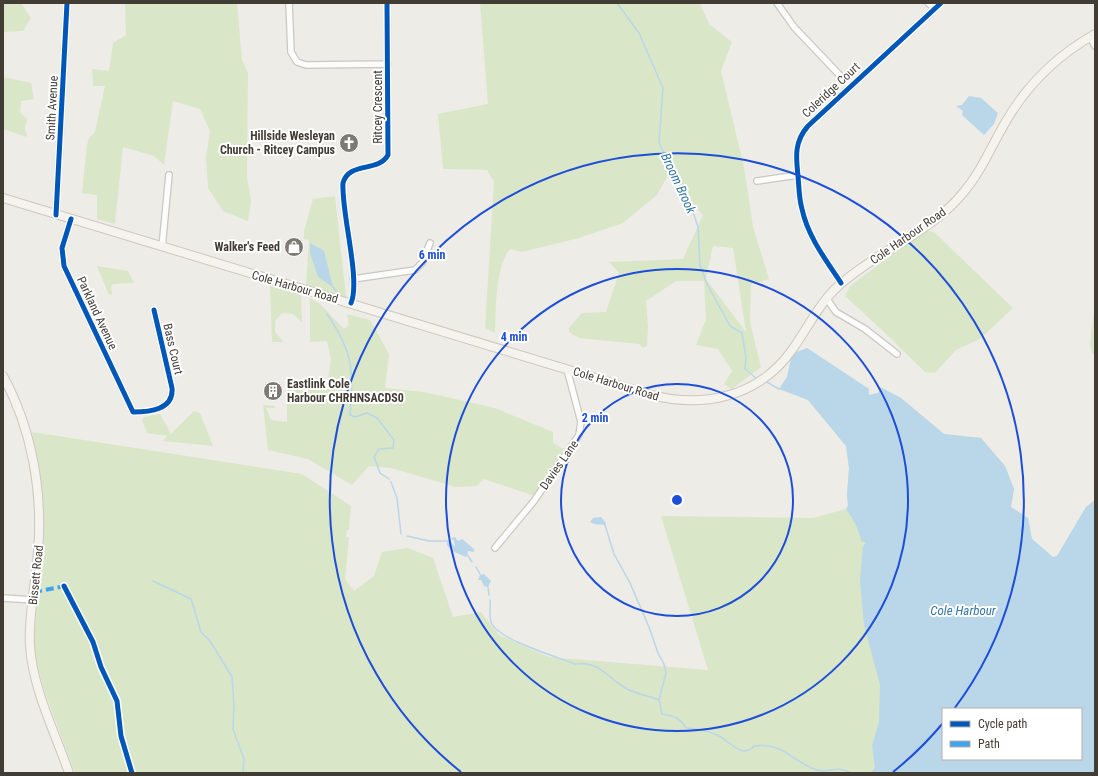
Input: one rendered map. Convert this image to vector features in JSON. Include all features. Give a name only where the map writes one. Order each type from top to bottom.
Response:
[{"type":"main road","name":"Cole Harbour Road","points":[[3,198],[235,270],[351,303],[664,398],[693,401],[724,397],[753,386],[775,369],[793,350],[827,299],[841,283],[930,222],[962,195],[987,158],[1005,123],[1026,90],[1052,65],[1092,35]]},
{"type":"main road","name":"Bissett Road","points":[[3,376],[26,430],[34,463],[40,537],[30,635],[33,667],[42,700],[69,773]]},
{"type":"street","name":"Smith Avenue","points":[[56,215],[67,3]]},
{"type":"street","points":[[289,3],[291,52],[298,63],[308,65],[388,64]]},
{"type":"street","name":"Ritcey Crescent","points":[[351,303],[353,298],[353,278],[344,183],[347,175],[351,171],[379,164],[388,155],[387,3]]},
{"type":"street","points":[[777,3],[789,21],[850,86]]},
{"type":"street","points":[[928,3],[935,9]]},
{"type":"street","name":"Coleridge Court","points":[[841,283],[808,230],[800,204],[796,152],[800,137],[808,126],[836,102],[850,86],[941,3]]},
{"type":"street","points":[[1092,35],[1095,46]]},
{"type":"street","points":[[162,247],[169,175]]},
{"type":"street","points":[[757,181],[798,175]]},
{"type":"street","name":"Parkland Avenue","points":[[71,219],[62,248],[66,271],[133,412]]},
{"type":"street","points":[[353,278],[415,270],[422,263],[430,243]]},
{"type":"street","points":[[827,299],[836,312],[865,329],[898,354]]},
{"type":"street","name":"Bass Court","points":[[133,412],[163,407],[169,402],[172,394],[154,310]]},
{"type":"street","name":"Davies Lane","points":[[496,548],[534,501],[579,435],[581,422],[567,369]]},
{"type":"street","points":[[3,598],[33,600]]},
{"type":"green space","points":[[3,3],[21,3],[31,18],[23,31],[3,32]]},
{"type":"green space","points":[[125,3],[237,3],[242,60],[248,73],[247,176],[251,201],[248,221],[223,211],[208,188],[206,158],[210,131],[200,109],[173,101],[164,165],[154,156],[123,147],[115,224],[97,219],[97,195],[82,193],[87,145],[89,138],[95,132],[105,86],[93,86],[92,69],[109,71],[113,43],[126,35]]},
{"type":"green space","points":[[480,3],[700,3],[709,24],[732,42],[721,71],[744,167],[753,227],[769,279],[751,284],[750,322],[761,367],[732,389],[724,384],[732,371],[718,349],[696,345],[706,319],[704,281],[676,281],[646,301],[648,327],[647,346],[643,348],[639,344],[579,338],[569,332],[569,328],[582,313],[606,312],[619,273],[609,262],[683,259],[703,215],[668,175],[657,195],[623,223],[579,238],[522,252],[510,249],[501,266],[499,277],[496,301],[495,333],[485,328],[494,182],[487,170],[443,169],[438,114],[488,104]],"holes":[[[713,246],[733,248],[746,332],[706,279]]]},
{"type":"green space","points":[[3,77],[31,83],[34,99],[21,101],[20,112],[27,119],[25,128],[27,137],[3,129]]},
{"type":"green space","points":[[335,196],[346,297],[306,285],[309,240],[304,239],[304,231],[313,199]]},
{"type":"green space","points":[[925,230],[934,232],[1013,308],[980,339],[956,350],[935,373],[925,372],[845,296],[850,286]]},
{"type":"green space","points":[[97,266],[128,271],[134,283],[113,284],[111,287],[112,294],[109,295]]},
{"type":"green space","points":[[270,285],[301,294],[302,322],[293,314],[282,313],[275,321],[275,332],[283,341],[282,342],[272,342]]},
{"type":"green space","points":[[310,298],[320,304],[344,329],[349,325],[347,314],[370,320],[389,354],[385,388],[424,392],[495,408],[553,432],[553,443],[565,450],[535,496],[484,479],[476,486],[456,487],[391,468],[369,466],[352,485],[308,459],[268,450],[263,405],[275,406],[275,408],[266,408],[271,420],[287,422],[287,387],[327,388],[331,359],[327,341],[310,342]]},
{"type":"green space","points":[[1095,303],[1095,355],[1092,353],[1090,344]]},
{"type":"green space","points":[[807,348],[869,389],[869,395],[878,393],[880,387],[901,398],[944,434],[981,438],[1005,466],[1014,489],[1011,507],[1028,518],[1032,539],[1053,557],[1057,556],[1086,507],[1095,500],[1095,773],[75,773],[44,690],[31,641],[35,632],[36,612],[44,551],[42,499],[32,432],[302,474],[351,506],[349,530],[347,530],[346,537],[349,537],[345,579],[354,591],[374,576],[382,552],[408,548],[433,558],[453,617],[481,612],[499,635],[549,657],[708,670],[661,516],[813,518],[846,509],[848,506],[847,494],[849,468],[846,446],[808,400],[779,389],[787,377],[792,354]]},
{"type":"green space","points":[[194,411],[200,413],[213,446],[163,441],[167,436],[147,433],[142,420],[144,417],[160,414],[171,434]]},
{"type":"water","points":[[969,96],[981,98],[998,113],[994,124],[984,135],[962,115],[963,111],[956,106],[962,105]]},
{"type":"water","points":[[310,243],[324,251],[333,287],[318,277],[310,253]]},
{"type":"water","name":"Cole Harbour","points":[[807,348],[869,389],[869,395],[878,393],[880,387],[901,398],[944,434],[981,438],[1005,466],[1014,489],[1011,507],[1028,518],[1032,539],[1053,557],[1057,556],[1086,507],[1095,500],[1095,773],[870,773],[875,768],[872,746],[879,722],[880,685],[864,625],[860,580],[863,546],[866,543],[861,541],[857,528],[846,509],[848,506],[847,494],[849,468],[846,446],[808,400],[779,389],[787,377],[792,354]]},
{"type":"water","points":[[601,517],[606,523],[605,525],[590,522],[593,518]]},
{"type":"water","points":[[455,537],[458,541],[462,539],[474,549],[474,552],[468,551],[466,557],[452,551],[447,545],[447,541],[449,540],[455,547],[454,541],[451,538]]},
{"type":"water","points":[[484,574],[491,581],[488,587],[484,586],[481,580],[478,580],[480,575]]},
{"type":"waterway","name":"Broom Brook","points":[[617,3],[639,33],[663,88],[659,143],[691,206],[698,227],[700,265],[707,284],[730,326],[742,333],[746,357],[745,369],[757,379]]},
{"type":"waterway","points":[[333,287],[337,292]]},
{"type":"waterway","points":[[327,314],[342,339],[350,362],[352,386],[350,415],[355,417],[367,413],[377,418],[394,440],[393,448],[379,449],[374,457],[380,473],[389,479]]},
{"type":"waterway","name":"Broom Brook","points":[[765,381],[779,389]]},
{"type":"waterway","points":[[391,482],[397,498],[401,534]]},
{"type":"waterway","points":[[605,525],[614,554],[630,583],[649,627],[658,653],[664,664],[666,673],[659,700],[662,714],[676,718],[686,728],[714,733],[740,750],[749,750],[754,746],[773,747],[781,750],[808,767],[822,771],[841,769],[851,773]]},
{"type":"waterway","points":[[407,536],[429,541],[447,541]]},
{"type":"waterway","points":[[466,553],[472,562]]},
{"type":"waterway","points":[[476,567],[480,574]]},
{"type":"waterway","points":[[153,581],[191,599],[201,632],[210,641],[232,677],[234,705],[233,729],[244,759],[243,773]]},
{"type":"waterway","points":[[488,587],[489,595]]},
{"type":"waterway","points":[[490,600],[490,615],[492,624],[497,630],[506,636],[517,642],[575,664],[591,665],[598,668],[629,690],[659,700]]},
{"type":"marked path","points":[[34,592],[66,586]]},
{"type":"cycle path","points":[[56,215],[67,3]]},
{"type":"cycle path","points":[[351,303],[354,279],[343,196],[343,183],[346,176],[351,172],[378,164],[388,155],[387,3]]},
{"type":"cycle path","points":[[841,283],[818,248],[805,219],[800,201],[797,162],[797,150],[800,138],[808,126],[941,3]]},
{"type":"cycle path","points":[[71,219],[62,248],[64,266],[133,412],[159,408],[165,405],[172,395],[172,388],[154,310]]},
{"type":"cycle path","points":[[64,586],[93,642],[101,667],[117,701],[121,736],[132,773]]},
{"type":"place","name":"Hillside Wesleyan Church - Ritcey Campus","points":[[349,143]]},
{"type":"place","name":"Walker's Feed","points":[[294,247]]},
{"type":"place","name":"Eastlink Cole Harbour CHRHNSACDS0","points":[[273,391]]}]
